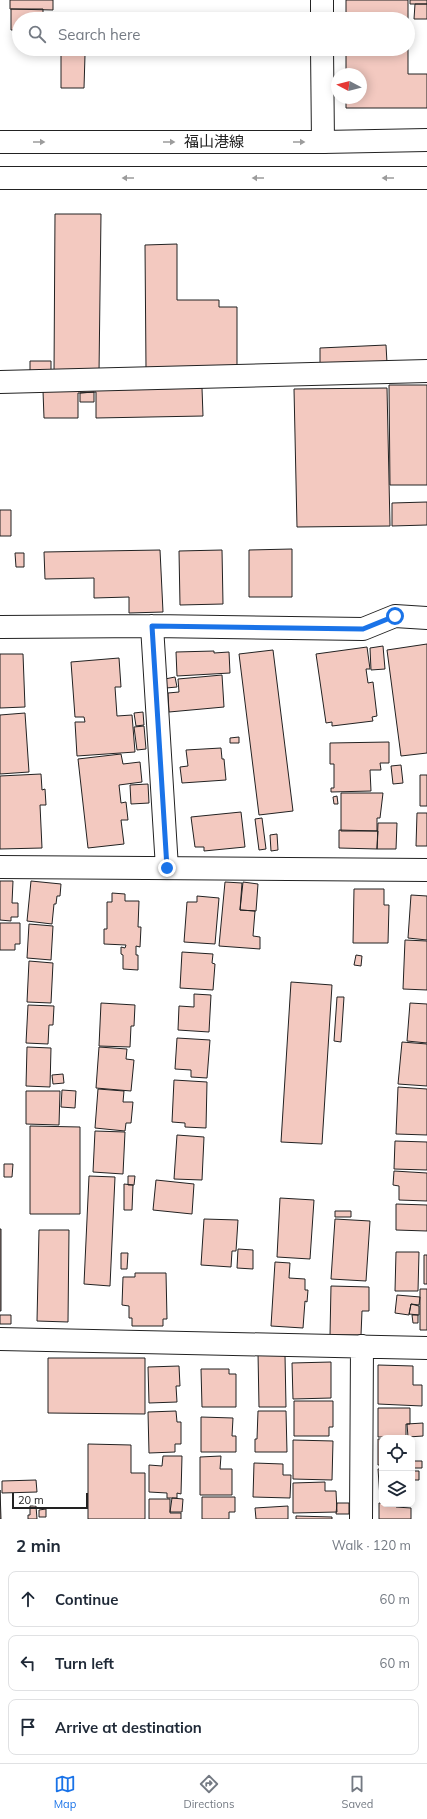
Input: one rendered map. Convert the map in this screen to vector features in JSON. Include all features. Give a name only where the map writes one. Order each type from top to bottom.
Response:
[{"type":"street","points":[[322,0],[322,12]]},
{"type":"street","points":[[322,56],[323,142]]},
{"type":"street","name":"福山港線","points":[[0,142],[323,142],[427,140]]},
{"type":"street","points":[[0,178],[427,178]]},
{"type":"street","points":[[0,382],[427,371]]},
{"type":"street","points":[[0,628],[152,626],[363,629],[395,616],[427,618]]},
{"type":"street","points":[[152,626],[167,868]]},
{"type":"street","points":[[0,867],[427,870]]},
{"type":"street","points":[[0,1339],[427,1348]]},
{"type":"street","points":[[361,1519],[362,1346]]},
{"type":"building","points":[[10,0],[53,0],[53,10],[10,9]]},
{"type":"building","points":[[346,0],[408,0],[408,12],[346,12]]},
{"type":"building","points":[[410,0],[427,0],[427,4],[410,4]]},
{"type":"building","points":[[415,4],[427,4],[427,19],[415,19]]},
{"type":"building","points":[[11,9],[43,9],[43,12],[12,12],[11,30]]},
{"type":"building","points":[[61,56],[85,56],[84,88],[61,88]]},
{"type":"building","points":[[346,56],[408,56],[408,74],[427,74],[427,108],[346,108],[346,104],[367,104],[367,68],[346,68]]},
{"type":"building","points":[[55,214],[101,214],[99,373],[54,373]]},
{"type":"building","points":[[177,244],[177,300],[219,300],[219,307],[237,307],[237,367],[146,369],[145,245]]},
{"type":"building","points":[[386,345],[387,363],[320,366],[320,348]]},
{"type":"building","points":[[30,361],[51,361],[51,375],[30,375]]},
{"type":"building","points":[[389,385],[427,385],[427,485],[390,485]]},
{"type":"building","points":[[202,388],[203,416],[96,418],[96,392],[78,393],[78,418],[44,418],[43,391]]},
{"type":"building","points":[[387,388],[390,526],[297,527],[294,389]]},
{"type":"building","points":[[94,392],[94,402],[80,402],[80,393]]},
{"type":"building","points":[[427,502],[427,525],[392,526],[392,503]]},
{"type":"building","points":[[0,510],[11,510],[11,536],[0,536]]},
{"type":"building","points":[[292,549],[292,597],[249,597],[249,550]]},
{"type":"building","points":[[160,550],[163,612],[129,613],[129,597],[94,598],[94,578],[45,579],[44,552]]},
{"type":"building","points":[[222,550],[223,604],[180,605],[179,551]]},
{"type":"building","points":[[15,553],[24,553],[24,567],[16,567]]},
{"type":"building","points":[[427,644],[427,753],[401,756],[387,650]]},
{"type":"building","points":[[383,646],[385,669],[371,670],[370,648]]},
{"type":"building","points":[[367,647],[370,669],[366,669],[368,683],[373,682],[377,716],[372,717],[373,721],[332,726],[332,722],[326,723],[316,654]]},
{"type":"building","points":[[273,650],[293,811],[259,815],[239,654]]},
{"type":"building","points":[[214,651],[214,653],[229,652],[230,673],[177,676],[176,652]]},
{"type":"building","points":[[0,654],[23,654],[25,707],[0,708]]},
{"type":"building","points":[[119,658],[121,687],[115,687],[117,716],[132,715],[135,752],[77,756],[75,722],[85,722],[84,717],[75,717],[71,662]]},
{"type":"building","points":[[222,675],[224,707],[169,712],[168,693],[179,692],[178,679]]},
{"type":"building","points":[[175,677],[177,687],[166,688],[165,679]]},
{"type":"building","points":[[143,712],[144,725],[136,726],[134,713]]},
{"type":"building","points":[[25,713],[29,772],[0,774],[0,715]]},
{"type":"building","points":[[144,726],[146,749],[137,750],[134,727]]},
{"type":"building","points":[[239,737],[239,743],[230,743],[230,738]]},
{"type":"building","points":[[389,742],[389,763],[380,763],[381,770],[370,770],[371,791],[331,792],[331,788],[334,788],[334,764],[330,764],[330,743]]},
{"type":"building","points":[[221,748],[222,759],[224,759],[226,780],[182,783],[180,767],[188,766],[186,750]]},
{"type":"building","points":[[121,754],[123,764],[140,762],[142,782],[119,785],[121,803],[126,802],[128,820],[121,820],[124,844],[88,848],[78,759]]},
{"type":"building","points":[[401,765],[403,783],[393,784],[391,766]]},
{"type":"building","points":[[41,774],[42,790],[45,789],[46,805],[40,805],[42,848],[0,849],[0,776]]},
{"type":"building","points":[[420,775],[427,775],[427,806],[420,806]]},
{"type":"building","points":[[148,784],[149,803],[131,804],[130,785]]},
{"type":"building","points":[[341,793],[383,793],[380,818],[377,818],[377,831],[341,831]]},
{"type":"building","points":[[337,796],[338,804],[334,804],[333,797]]},
{"type":"building","points":[[241,812],[245,847],[204,851],[204,847],[195,847],[191,817]]},
{"type":"building","points":[[417,813],[427,813],[427,846],[416,846]]},
{"type":"building","points":[[262,818],[266,849],[259,850],[255,819]]},
{"type":"building","points":[[378,823],[397,823],[396,849],[377,849]]},
{"type":"building","points":[[339,830],[378,831],[377,849],[339,848]]},
{"type":"building","points":[[277,834],[278,850],[271,851],[270,835]]},
{"type":"building","points":[[0,881],[13,881],[12,903],[18,903],[18,917],[11,917],[11,921],[0,920]]},
{"type":"building","points":[[31,881],[61,884],[60,896],[57,896],[56,904],[54,904],[52,924],[27,921]]},
{"type":"building","points":[[225,882],[242,883],[240,910],[255,911],[253,936],[260,937],[260,949],[219,946]]},
{"type":"building","points":[[243,882],[258,884],[256,911],[240,910]]},
{"type":"building","points":[[354,889],[384,889],[384,905],[389,905],[388,943],[353,943]]},
{"type":"building","points":[[112,893],[125,894],[125,901],[139,901],[138,927],[141,927],[140,947],[136,946],[136,955],[138,955],[138,970],[123,969],[123,955],[121,954],[121,947],[125,948],[126,945],[104,944],[104,929],[107,929],[107,902],[112,902]]},
{"type":"building","points":[[411,895],[427,896],[427,940],[408,938]]},
{"type":"building","points":[[197,896],[219,898],[215,944],[184,942],[187,902],[197,902]]},
{"type":"building","points":[[0,923],[20,923],[20,944],[15,944],[15,950],[0,950]]},
{"type":"building","points":[[29,924],[53,926],[51,960],[27,958]]},
{"type":"building","points":[[405,940],[427,941],[427,990],[403,989]]},
{"type":"building","points":[[182,952],[213,954],[212,963],[215,964],[213,990],[180,988]]},
{"type":"building","points":[[356,955],[362,956],[361,966],[354,965]]},
{"type":"building","points":[[29,961],[53,963],[51,1003],[27,1002]]},
{"type":"building","points":[[291,982],[332,985],[322,1144],[281,1142]]},
{"type":"building","points":[[194,994],[211,995],[209,1032],[178,1030],[179,1006],[194,1007]]},
{"type":"building","points":[[337,997],[344,997],[341,1042],[334,1041]]},
{"type":"building","points":[[101,1003],[135,1005],[134,1026],[131,1026],[130,1047],[99,1046]]},
{"type":"building","points":[[410,1003],[427,1004],[427,1043],[407,1041]]},
{"type":"building","points":[[28,1005],[54,1006],[53,1025],[49,1025],[48,1044],[26,1043]]},
{"type":"building","points":[[177,1038],[210,1040],[207,1078],[191,1077],[191,1070],[175,1069]]},
{"type":"building","points":[[402,1042],[427,1044],[427,1086],[398,1084]]},
{"type":"building","points":[[27,1047],[51,1048],[50,1087],[26,1086]]},
{"type":"building","points":[[99,1047],[127,1049],[126,1059],[134,1060],[131,1091],[96,1088]]},
{"type":"building","points":[[63,1074],[64,1083],[53,1084],[52,1075]]},
{"type":"building","points":[[174,1080],[207,1082],[206,1128],[185,1127],[185,1123],[172,1122]]},
{"type":"building","points":[[398,1087],[427,1089],[427,1135],[396,1134]]},
{"type":"building","points":[[98,1089],[124,1091],[123,1102],[133,1102],[131,1123],[126,1123],[125,1131],[95,1128]]},
{"type":"building","points":[[62,1090],[76,1091],[75,1108],[61,1107]]},
{"type":"building","points":[[26,1091],[60,1091],[59,1125],[26,1124]]},
{"type":"building","points":[[30,1126],[80,1127],[80,1214],[30,1214]]},
{"type":"building","points":[[95,1131],[125,1132],[123,1174],[93,1172]]},
{"type":"building","points":[[177,1135],[204,1137],[202,1180],[174,1179]]},
{"type":"building","points":[[395,1141],[427,1142],[427,1170],[394,1169]]},
{"type":"building","points":[[4,1164],[13,1164],[12,1177],[4,1177]]},
{"type":"building","points":[[394,1171],[427,1173],[427,1201],[399,1200],[399,1186],[393,1185]]},
{"type":"building","points":[[89,1176],[115,1177],[110,1286],[84,1284]]},
{"type":"building","points":[[128,1176],[135,1176],[134,1185],[128,1185]]},
{"type":"building","points":[[156,1180],[194,1184],[192,1214],[153,1210]]},
{"type":"building","points":[[124,1184],[133,1185],[132,1210],[124,1210]]},
{"type":"building","points":[[280,1198],[314,1200],[310,1259],[277,1257]]},
{"type":"building","points":[[396,1204],[427,1205],[427,1231],[396,1230]]},
{"type":"building","points":[[335,1211],[351,1211],[351,1217],[335,1217]]},
{"type":"building","points":[[204,1219],[238,1220],[236,1251],[232,1251],[231,1267],[201,1265]]},
{"type":"building","points":[[335,1219],[370,1221],[366,1281],[331,1279]]},
{"type":"building","points":[[1,1229],[1,1311],[0,1311]]},
{"type":"building","points":[[39,1230],[69,1230],[68,1322],[37,1321]]},
{"type":"building","points":[[238,1249],[253,1250],[253,1269],[237,1268]]},
{"type":"building","points":[[396,1252],[419,1252],[418,1291],[395,1291]]},
{"type":"building","points":[[121,1253],[128,1253],[127,1269],[121,1269]]},
{"type":"building","points":[[424,1255],[427,1255],[427,1284],[424,1284]]},
{"type":"building","points":[[275,1262],[290,1263],[289,1278],[305,1279],[305,1290],[308,1290],[307,1302],[305,1301],[303,1328],[271,1326]]},
{"type":"building","points":[[135,1273],[166,1273],[167,1319],[163,1319],[163,1326],[132,1326],[132,1318],[129,1318],[129,1306],[122,1305],[123,1277],[135,1277]]},
{"type":"building","points":[[331,1286],[369,1287],[369,1311],[362,1311],[361,1335],[330,1335]]},
{"type":"building","points":[[420,1289],[427,1289],[427,1330],[420,1330]]},
{"type":"building","points":[[397,1295],[420,1297],[419,1305],[411,1304],[409,1315],[395,1313]]},
{"type":"building","points":[[411,1304],[419,1306],[419,1315],[409,1314]]},
{"type":"building","points":[[0,1315],[11,1315],[11,1324],[0,1324]]},
{"type":"building","points":[[412,1315],[418,1315],[418,1323],[413,1323]]},
{"type":"building","points":[[258,1353],[285,1355],[286,1407],[259,1407]]},
{"type":"building","points":[[48,1358],[145,1358],[145,1414],[48,1413]]},
{"type":"building","points":[[331,1362],[331,1398],[293,1399],[292,1363]]},
{"type":"building","points":[[378,1365],[413,1366],[413,1385],[422,1385],[422,1406],[378,1404]]},
{"type":"building","points":[[179,1366],[180,1386],[176,1386],[177,1402],[149,1403],[148,1367]]},
{"type":"building","points":[[201,1369],[229,1369],[229,1374],[236,1374],[236,1407],[202,1407]]},
{"type":"building","points":[[294,1401],[333,1401],[333,1427],[329,1427],[329,1436],[294,1436]]},
{"type":"building","points":[[378,1408],[410,1408],[410,1424],[406,1424],[406,1435],[379,1435],[378,1437]]},
{"type":"building","points":[[176,1411],[177,1422],[181,1422],[181,1444],[175,1444],[175,1452],[149,1453],[148,1412]]},
{"type":"building","points":[[258,1411],[286,1411],[287,1452],[255,1452]]},
{"type":"building","points":[[201,1417],[233,1418],[232,1436],[236,1436],[236,1452],[201,1452]]},
{"type":"building","points":[[423,1423],[423,1436],[408,1435],[407,1424]]},
{"type":"building","points":[[378,1439],[379,1439],[379,1465]]},
{"type":"building","points":[[293,1440],[333,1441],[332,1480],[293,1479]]},
{"type":"building","points":[[88,1444],[131,1445],[131,1473],[145,1473],[145,1519],[88,1519]]},
{"type":"building","points":[[163,1456],[182,1456],[181,1494],[177,1493],[177,1498],[167,1498],[167,1493],[149,1492],[149,1465],[162,1466]]},
{"type":"building","points":[[221,1456],[220,1469],[232,1469],[232,1495],[200,1495],[200,1457]]},
{"type":"building","points":[[415,1461],[422,1461],[422,1468],[415,1468]]},
{"type":"building","points":[[254,1463],[283,1464],[283,1475],[291,1475],[290,1498],[253,1497]]},
{"type":"building","points":[[415,1471],[419,1471],[419,1480],[415,1480]]},
{"type":"building","points":[[36,1480],[37,1492],[2,1493],[2,1481]]},
{"type":"building","points":[[325,1482],[325,1491],[336,1491],[337,1512],[293,1513],[293,1483]]},
{"type":"building","points":[[0,1490],[1,1519],[0,1519]]},
{"type":"building","points":[[202,1497],[235,1497],[235,1512],[229,1512],[229,1519],[202,1519]]},
{"type":"building","points":[[172,1498],[183,1499],[182,1512],[170,1512]]},
{"type":"building","points":[[149,1499],[170,1499],[170,1513],[181,1513],[181,1519],[149,1519]]},
{"type":"building","points":[[337,1503],[349,1503],[349,1514],[336,1514]]},
{"type":"building","points":[[30,1506],[36,1506],[37,1519],[28,1519],[28,1515],[30,1515]]},
{"type":"building","points":[[288,1506],[288,1519],[256,1519],[255,1508]]},
{"type":"building","points":[[379,1507],[411,1508],[411,1519],[379,1519]]},
{"type":"building","points":[[46,1509],[46,1517],[39,1517],[39,1510]]},
{"type":"building","points":[[296,1516],[332,1517],[332,1519],[296,1519]]},
{"type":"route","points":[[167,868],[152,626],[363,629],[395,616]]}]
